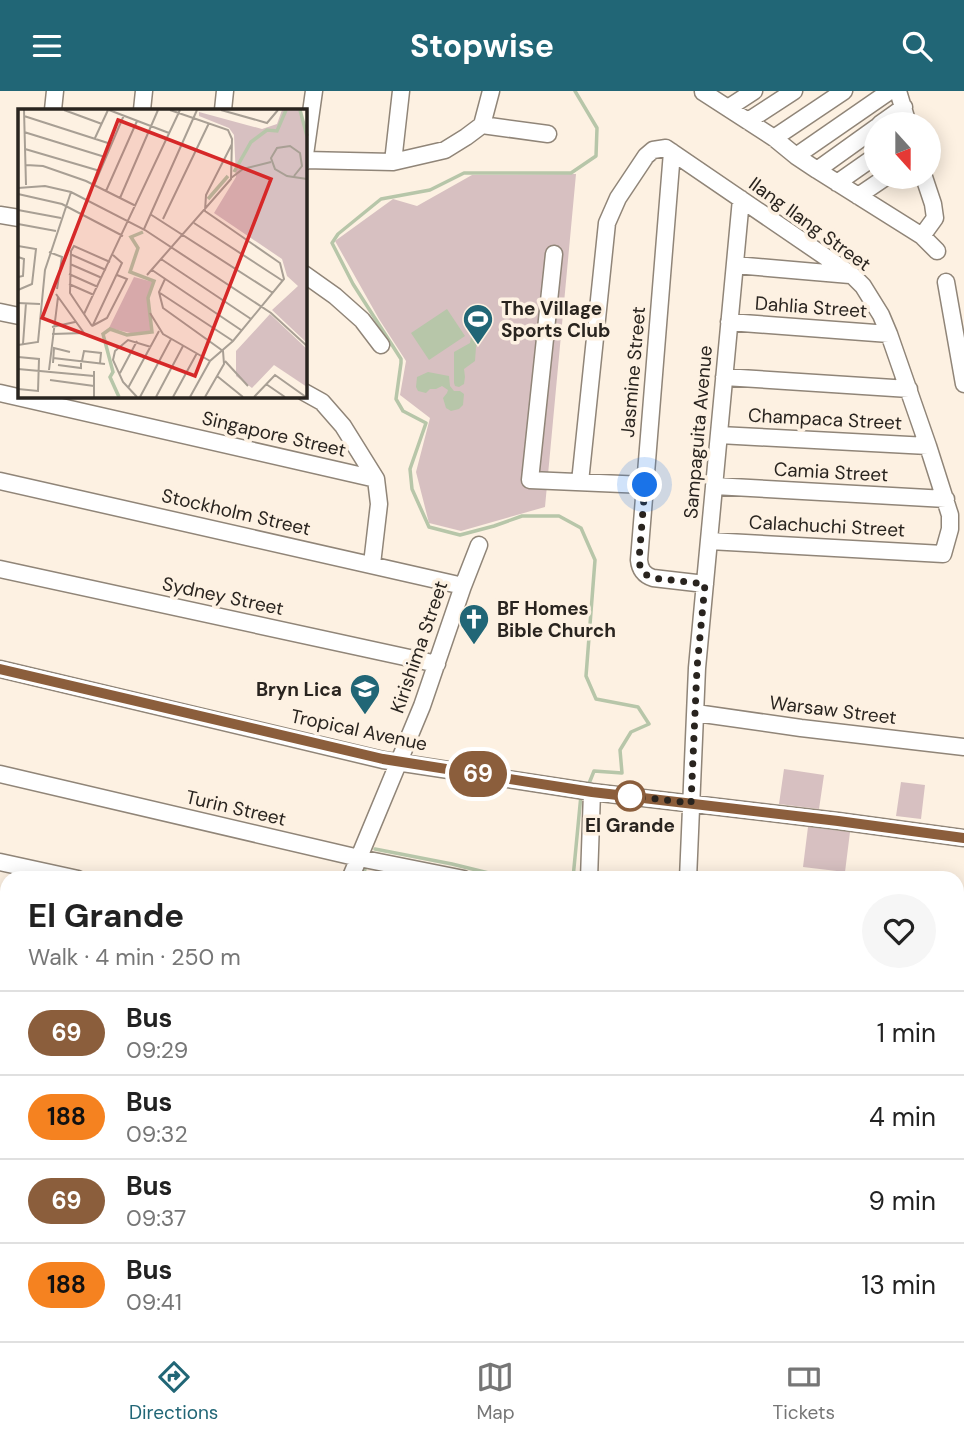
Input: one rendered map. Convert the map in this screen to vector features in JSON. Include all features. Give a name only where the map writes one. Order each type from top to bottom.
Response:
[{"type":"street","points":[[53,109],[55,91]]},
{"type":"street","points":[[142,109],[144,91]]},
{"type":"street","points":[[223,109],[225,91]]},
{"type":"street","points":[[306,153],[314,91]]},
{"type":"street","points":[[393,162],[401,91]]},
{"type":"street","points":[[306,161],[393,162],[445,150],[482,125],[491,91]]},
{"type":"street","points":[[704,91],[817,170],[922,236],[937,251]]},
{"type":"street","points":[[728,108],[754,91]]},
{"type":"street","points":[[748,121],[794,91]]},
{"type":"street","points":[[774,138],[844,91]]},
{"type":"street","points":[[796,156],[890,91]]},
{"type":"street","points":[[898,91],[905,112]]},
{"type":"street","points":[[897,112],[904,107]]},
{"type":"street","points":[[482,125],[548,134]]},
{"type":"street","points":[[817,170],[864,136]]},
{"type":"street","points":[[580,482],[607,223],[618,198],[646,156],[660,148],[672,152]]},
{"type":"street","name":"Ilang Ilang Street","points":[[672,152],[852,275],[863,286],[889,334],[946,499],[950,529],[943,554]]},
{"type":"street","name":"Jasmine Street","points":[[672,152],[639,560],[642,572],[647,576],[705,584]]},
{"type":"street","points":[[837,183],[864,164]]},
{"type":"street","points":[[858,197],[869,189]]},
{"type":"street","points":[[922,236],[934,218],[928,189]]},
{"type":"street","name":"Sampaguita Avenue","points":[[688,871],[697,668],[741,199]]},
{"type":"street","points":[[0,215],[18,218]]},
{"type":"street","points":[[554,254],[530,480],[645,485]]},
{"type":"street","points":[[735,265],[852,275]]},
{"type":"street","points":[[306,275],[362,320],[381,345]]},
{"type":"street","points":[[946,282],[964,384]]},
{"type":"street","points":[[0,312],[18,316]]},
{"type":"street","name":"Dahlia Street","points":[[729,322],[889,334]]},
{"type":"street","points":[[724,377],[909,389]]},
{"type":"street","name":"Singapore Street","points":[[0,393],[376,479]]},
{"type":"street","points":[[306,393],[322,402],[343,426],[376,479],[379,504],[372,564]]},
{"type":"street","name":"Champaca Street","points":[[719,435],[929,446]]},
{"type":"street","name":"Stockholm Street","points":[[0,481],[463,586]]},
{"type":"street","name":"Camia Street","points":[[714,486],[946,499]]},
{"type":"street","name":"Calachuchi Street","points":[[709,541],[943,554]]},
{"type":"street","name":"Kirishima Street","points":[[353,871],[400,762],[479,545]]},
{"type":"street","name":"Sydney Street","points":[[0,569],[437,664]]},
{"type":"street","name":"Tropical Avenue","points":[[0,669],[370,757],[592,792],[964,838]]},
{"type":"street","name":"Warsaw Street","points":[[696,713],[964,747]]},
{"type":"street","name":"Turin Street","points":[[0,774],[424,871]]},
{"type":"street","points":[[589,871],[592,792]]},
{"type":"street","points":[[0,862],[41,871]]},
{"type":"shaded area","name":"The Village Sports Club","points":[[576,174],[545,507],[461,531],[429,523],[416,472],[430,418],[400,395],[406,361],[335,241],[393,199],[417,206],[472,175]]},
{"type":"shaded area","points":[[447,309],[465,336],[429,360],[411,333]]},
{"type":"shaded area","points":[[471,324],[484,333],[476,347],[475,361],[464,369],[464,384],[459,387],[454,383],[454,352],[470,343],[471,336],[467,327]]},
{"type":"shaded area","points":[[428,372],[449,376],[450,386],[454,391],[464,394],[463,405],[459,409],[451,411],[446,408],[443,398],[448,390],[442,386],[426,393],[418,391],[417,377]]},
{"type":"shaded area","points":[[784,769],[824,775],[819,809],[779,804]]},
{"type":"shaded area","points":[[901,782],[925,785],[921,819],[896,816]]},
{"type":"shaded area","points":[[808,827],[850,832],[845,871],[803,867]]},
{"type":"waterway","points":[[575,91],[597,128],[596,156],[571,173],[464,173],[430,190],[381,199],[338,234],[332,243],[353,284],[401,359],[396,399],[403,411],[426,423],[410,469],[412,489],[429,527],[460,535],[522,516],[559,516],[581,528],[595,560],[586,676],[596,699],[638,707],[649,724],[631,732],[620,750],[622,773],[594,771],[588,786]]},
{"type":"waterway","points":[[574,871],[581,795]]},
{"type":"waterway","points":[[375,849],[480,871]]},
{"type":"bus line","name":"69","points":[[0,669],[383,759],[592,792],[964,838]]},
{"type":"place","name":"The Village Sports Club","points":[[478,346]]},
{"type":"place","name":"BF Homes Bible Church","points":[[474,646]]},
{"type":"place","name":"Bryn Lica","points":[[365,716]]},
{"type":"place","name":"El Grande","points":[[630,796]]},
{"type":"route","points":[[630,796],[691,803],[697,668],[705,584],[653,578],[642,572],[639,560],[645,485]]}]
